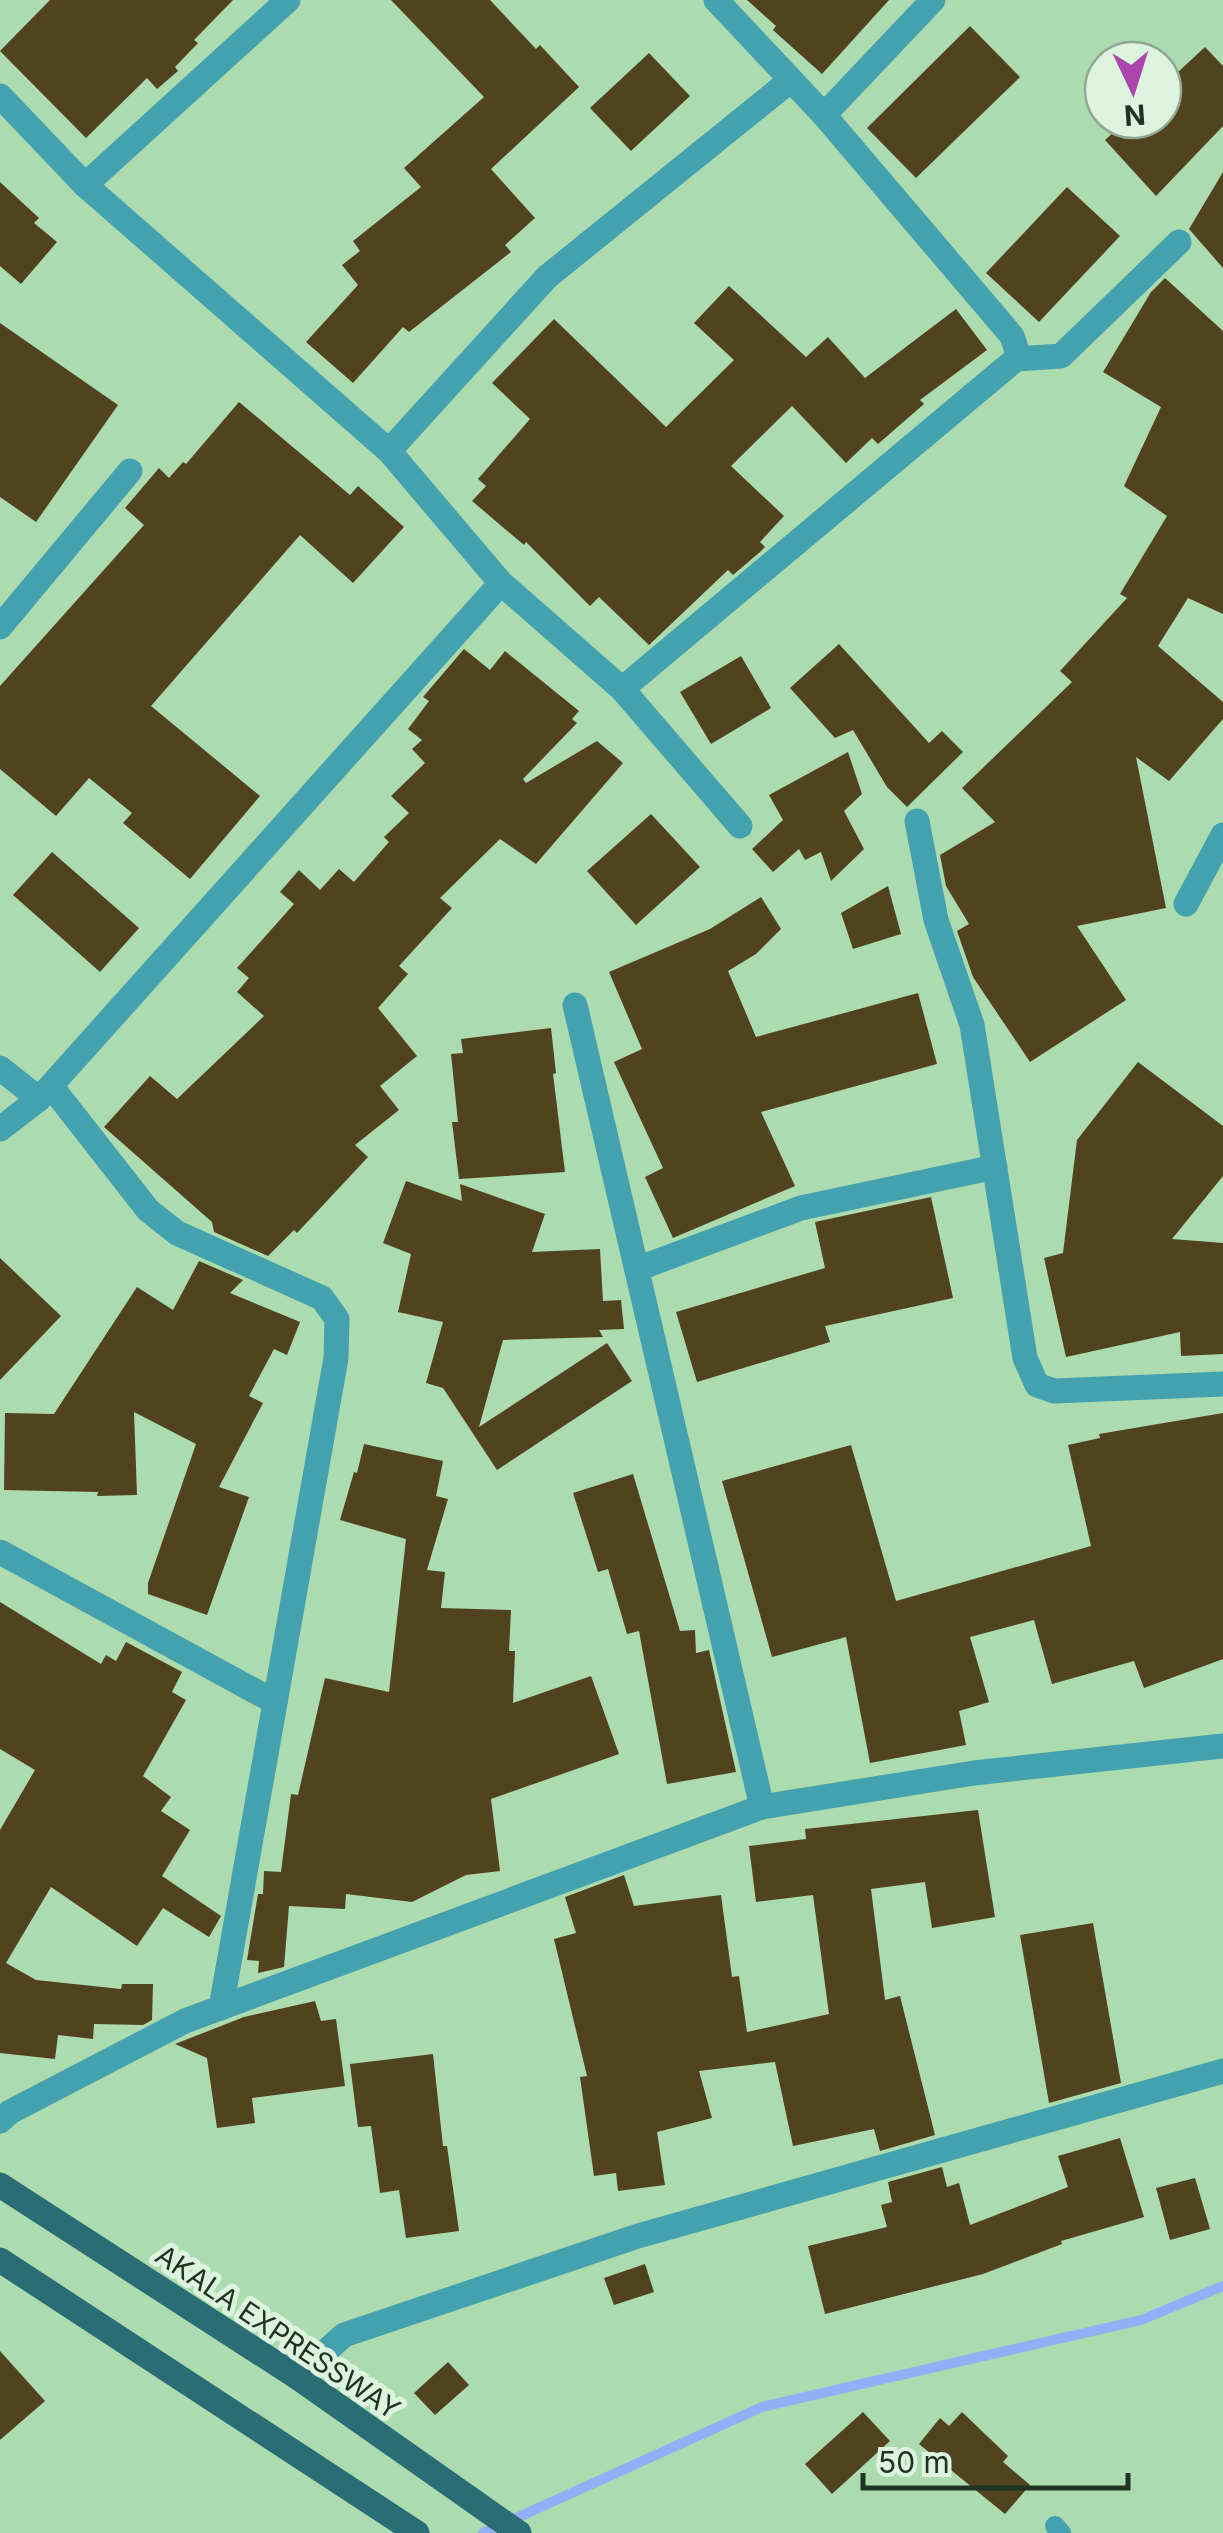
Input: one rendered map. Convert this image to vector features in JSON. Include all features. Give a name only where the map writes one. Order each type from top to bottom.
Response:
[{"type":"main road","name":"AKALA EXPRESSWAY","points":[[0,2185],[297,2377],[519,2533]]},
{"type":"main road","points":[[0,2260],[417,2533]]},
{"type":"street","points":[[85,185],[288,0]]},
{"type":"street","points":[[716,0],[824,115],[1012,336],[1016,359]]},
{"type":"street","points":[[824,115],[933,0]]},
{"type":"street","points":[[388,451],[547,277],[791,80]]},
{"type":"street","points":[[0,96],[85,185],[388,451],[501,583],[622,689],[740,826]]},
{"type":"street","points":[[622,689],[1016,359],[1061,356],[1179,242]]},
{"type":"street","points":[[0,628],[130,471]]},
{"type":"street","points":[[0,1129],[45,1093],[501,583]]},
{"type":"street","points":[[917,821],[936,920],[972,1025],[1026,1358],[1037,1385],[1054,1391],[1223,1384]]},
{"type":"street","points":[[1186,904],[1223,835]]},
{"type":"street","points":[[575,1005],[762,1806]]},
{"type":"street","points":[[0,1068],[45,1093],[148,1210],[177,1233],[322,1298],[337,1320],[336,1358],[220,2008]]},
{"type":"street","points":[[637,1269],[801,1208],[995,1167]]},
{"type":"street","points":[[0,1552],[275,1702]]},
{"type":"street","points":[[0,2121],[10,2112],[184,2022],[762,1806],[974,1773],[1223,1746]]},
{"type":"street","points":[[297,2377],[344,2335],[619,2242],[1223,2071]]},
{"type":"building","points":[[50,0],[233,0],[194,40],[198,43],[175,67],[178,71],[157,89],[147,78],[86,138],[0,51]]},
{"type":"building","points":[[391,0],[490,0],[579,87],[491,169],[535,218],[505,245],[511,252],[409,332],[403,327],[353,383],[306,342],[358,285],[342,265],[360,251],[353,241],[421,187],[404,168],[484,97]]},
{"type":"building","points":[[747,0],[889,0],[822,74],[773,30],[776,26]]},
{"type":"building","points":[[970,26],[1020,77],[916,178],[867,128]]},
{"type":"building","points":[[1205,47],[1223,66],[1223,126],[1156,196],[1105,140],[1183,140],[1183,67]]},
{"type":"building","points":[[649,53],[690,96],[631,151],[590,108]]},
{"type":"building","points":[[1223,172],[1223,268],[1189,229]]},
{"type":"building","points":[[0,182],[39,218],[34,223],[57,242],[21,284],[0,266]]},
{"type":"building","points":[[1067,187],[1120,236],[1039,322],[986,273]]},
{"type":"building","points":[[1165,278],[1223,331],[1223,614],[1188,598],[1158,646],[1223,702],[1223,719],[1169,781],[1136,757],[1166,908],[1077,926],[1126,1000],[1030,1062],[973,977],[957,931],[969,924],[946,886],[940,855],[995,822],[962,788],[1072,682],[1060,671],[1127,598],[1120,594],[1167,516],[1124,486],[1161,407],[1103,372],[1151,292]]},
{"type":"building","points":[[729,286],[806,357],[828,337],[865,378],[956,309],[987,350],[920,400],[924,404],[878,444],[872,438],[846,463],[792,406],[731,466],[784,516],[760,542],[765,547],[760,552],[733,575],[728,570],[649,645],[599,597],[590,606],[526,542],[524,545],[472,501],[486,486],[478,479],[530,419],[492,383],[554,319],[666,427],[734,360],[694,323]]},
{"type":"building","points":[[0,323],[118,405],[36,522],[0,497]]},
{"type":"building","points":[[239,402],[350,495],[358,486],[404,527],[353,583],[300,535],[151,706],[260,796],[190,879],[123,823],[132,813],[89,778],[56,816],[0,769],[0,686],[144,525],[125,508],[159,468],[169,478],[183,462],[186,464]]},
{"type":"building","points":[[839,644],[929,743],[942,731],[963,752],[907,807],[887,787],[853,730],[835,738],[790,688]]},
{"type":"building","points":[[464,649],[490,670],[505,651],[579,711],[572,719],[577,723],[523,779],[526,783],[597,741],[623,763],[536,864],[500,839],[440,898],[452,908],[399,966],[408,974],[378,1008],[417,1056],[380,1086],[399,1110],[355,1145],[368,1157],[297,1233],[294,1230],[268,1256],[214,1232],[212,1222],[104,1127],[150,1076],[177,1099],[264,1016],[237,992],[249,978],[237,968],[294,904],[280,892],[299,870],[320,890],[339,869],[354,882],[389,842],[384,837],[409,813],[391,796],[425,763],[412,749],[422,740],[408,729],[429,701],[423,697]]},
{"type":"building","points":[[741,656],[771,708],[711,744],[680,692]]},
{"type":"building","points":[[848,752],[862,794],[844,811],[864,849],[831,881],[821,852],[805,860],[799,849],[773,872],[752,849],[783,820],[769,795]]},
{"type":"building","points":[[651,814],[700,867],[636,925],[587,871]]},
{"type":"building","points":[[52,852],[139,928],[100,972],[13,895]]},
{"type":"building","points":[[888,886],[901,934],[853,949],[841,913]]},
{"type":"building","points":[[761,897],[781,929],[756,954],[728,971],[756,1037],[918,993],[937,1064],[761,1112],[795,1186],[673,1238],[645,1177],[663,1168],[614,1062],[642,1049],[609,972],[710,929]]},
{"type":"building","points":[[551,1028],[565,1172],[459,1179],[452,1122],[458,1122],[451,1054],[463,1053],[461,1039]]},
{"type":"building","points":[[1138,1062],[1223,1126],[1223,1176],[1172,1239],[1223,1243],[1223,1354],[1181,1356],[1180,1332],[1066,1357],[1044,1258],[1063,1253],[1077,1140]]},
{"type":"building","points":[[406,1181],[462,1201],[460,1184],[545,1214],[532,1252],[600,1249],[603,1301],[621,1300],[624,1329],[599,1330],[603,1337],[503,1340],[479,1427],[607,1343],[632,1381],[497,1470],[443,1388],[426,1383],[443,1322],[398,1312],[411,1254],[383,1243]]},
{"type":"building","points":[[931,1197],[953,1298],[825,1326],[830,1342],[697,1382],[676,1312],[825,1268],[815,1222]]},
{"type":"building","points":[[0,1258],[61,1316],[0,1380]]},
{"type":"building","points":[[199,1261],[243,1280],[230,1293],[300,1322],[287,1355],[274,1349],[249,1396],[263,1403],[219,1487],[249,1497],[207,1615],[148,1594],[148,1583],[196,1444],[134,1412],[137,1495],[4,1490],[5,1413],[54,1414],[137,1287],[173,1310]]},
{"type":"building","points":[[1223,1413],[1223,1659],[1144,1688],[1134,1661],[1052,1684],[1034,1620],[970,1637],[989,1702],[959,1711],[966,1745],[870,1763],[846,1637],[772,1657],[722,1481],[851,1445],[896,1601],[1091,1546],[1068,1445],[1100,1438],[1099,1434]]},
{"type":"building","points":[[364,1444],[443,1461],[436,1496],[448,1499],[427,1570],[445,1572],[441,1608],[511,1610],[509,1651],[515,1651],[513,1703],[591,1676],[619,1754],[491,1799],[500,1871],[466,1875],[412,1902],[346,1894],[345,1909],[289,1906],[284,1967],[258,1973],[259,1961],[247,1960],[258,1894],[263,1894],[264,1871],[281,1872],[291,1794],[298,1795],[325,1678],[389,1692],[406,1539],[340,1520]]},
{"type":"building","points":[[633,1474],[680,1631],[695,1630],[696,1653],[709,1650],[736,1772],[667,1784],[639,1631],[627,1634],[608,1569],[598,1572],[573,1493]]},
{"type":"building","points":[[0,1602],[101,1664],[106,1655],[116,1661],[126,1642],[182,1672],[172,1692],[186,1700],[143,1776],[171,1797],[161,1811],[190,1830],[162,1876],[221,1916],[209,1937],[163,1908],[137,1946],[51,1887],[6,1963],[36,1980],[121,1989],[122,1984],[153,1984],[152,2020],[143,2025],[94,2024],[93,2039],[58,2035],[55,2059],[0,2053],[0,1830],[35,1770],[0,1749]]},
{"type":"building","points":[[978,1810],[995,1917],[932,1928],[925,1882],[871,1889],[885,2000],[900,1996],[935,2135],[880,2151],[874,2129],[793,2146],[775,2062],[699,2071],[712,2118],[657,2132],[665,2185],[618,2191],[616,2173],[594,2176],[580,2077],[587,2076],[554,1939],[576,1933],[565,1897],[624,1875],[634,1906],[721,1895],[732,1977],[739,1976],[747,2032],[829,2014],[813,1895],[756,1902],[749,1846],[806,1839],[805,1829]]},
{"type":"building","points":[[1093,1923],[1121,2083],[1049,2103],[1020,1935]]},
{"type":"building","points":[[315,2001],[321,2021],[336,2019],[345,2086],[252,2098],[255,2123],[217,2128],[207,2058],[175,2044],[244,2017]]},
{"type":"building","points":[[433,2054],[443,2146],[447,2146],[459,2231],[406,2238],[399,2190],[380,2193],[371,2126],[358,2127],[350,2064]]},
{"type":"building","points":[[1120,2138],[1144,2217],[1061,2241],[1062,2244],[983,2274],[825,2314],[808,2246],[887,2227],[881,2205],[892,2202],[888,2182],[942,2167],[947,2187],[959,2183],[970,2225],[1068,2187],[1058,2156]]},
{"type":"building","points":[[1195,2178],[1210,2229],[1170,2240],[1156,2188]]},
{"type":"building","points":[[645,2264],[654,2292],[614,2305],[604,2278]]},
{"type":"building","points":[[0,2351],[45,2401],[0,2440]]},
{"type":"building","points":[[448,2362],[469,2385],[435,2415],[414,2393]]},
{"type":"building","points":[[863,2412],[890,2441],[832,2494],[805,2464]]},
{"type":"building","points":[[962,2412],[1008,2456],[1003,2462],[1030,2485],[1005,2514],[919,2444],[940,2418],[949,2426]]},
{"type":"waterway","points":[[483,2533],[762,2407],[1141,2320],[1223,2286]]}]
